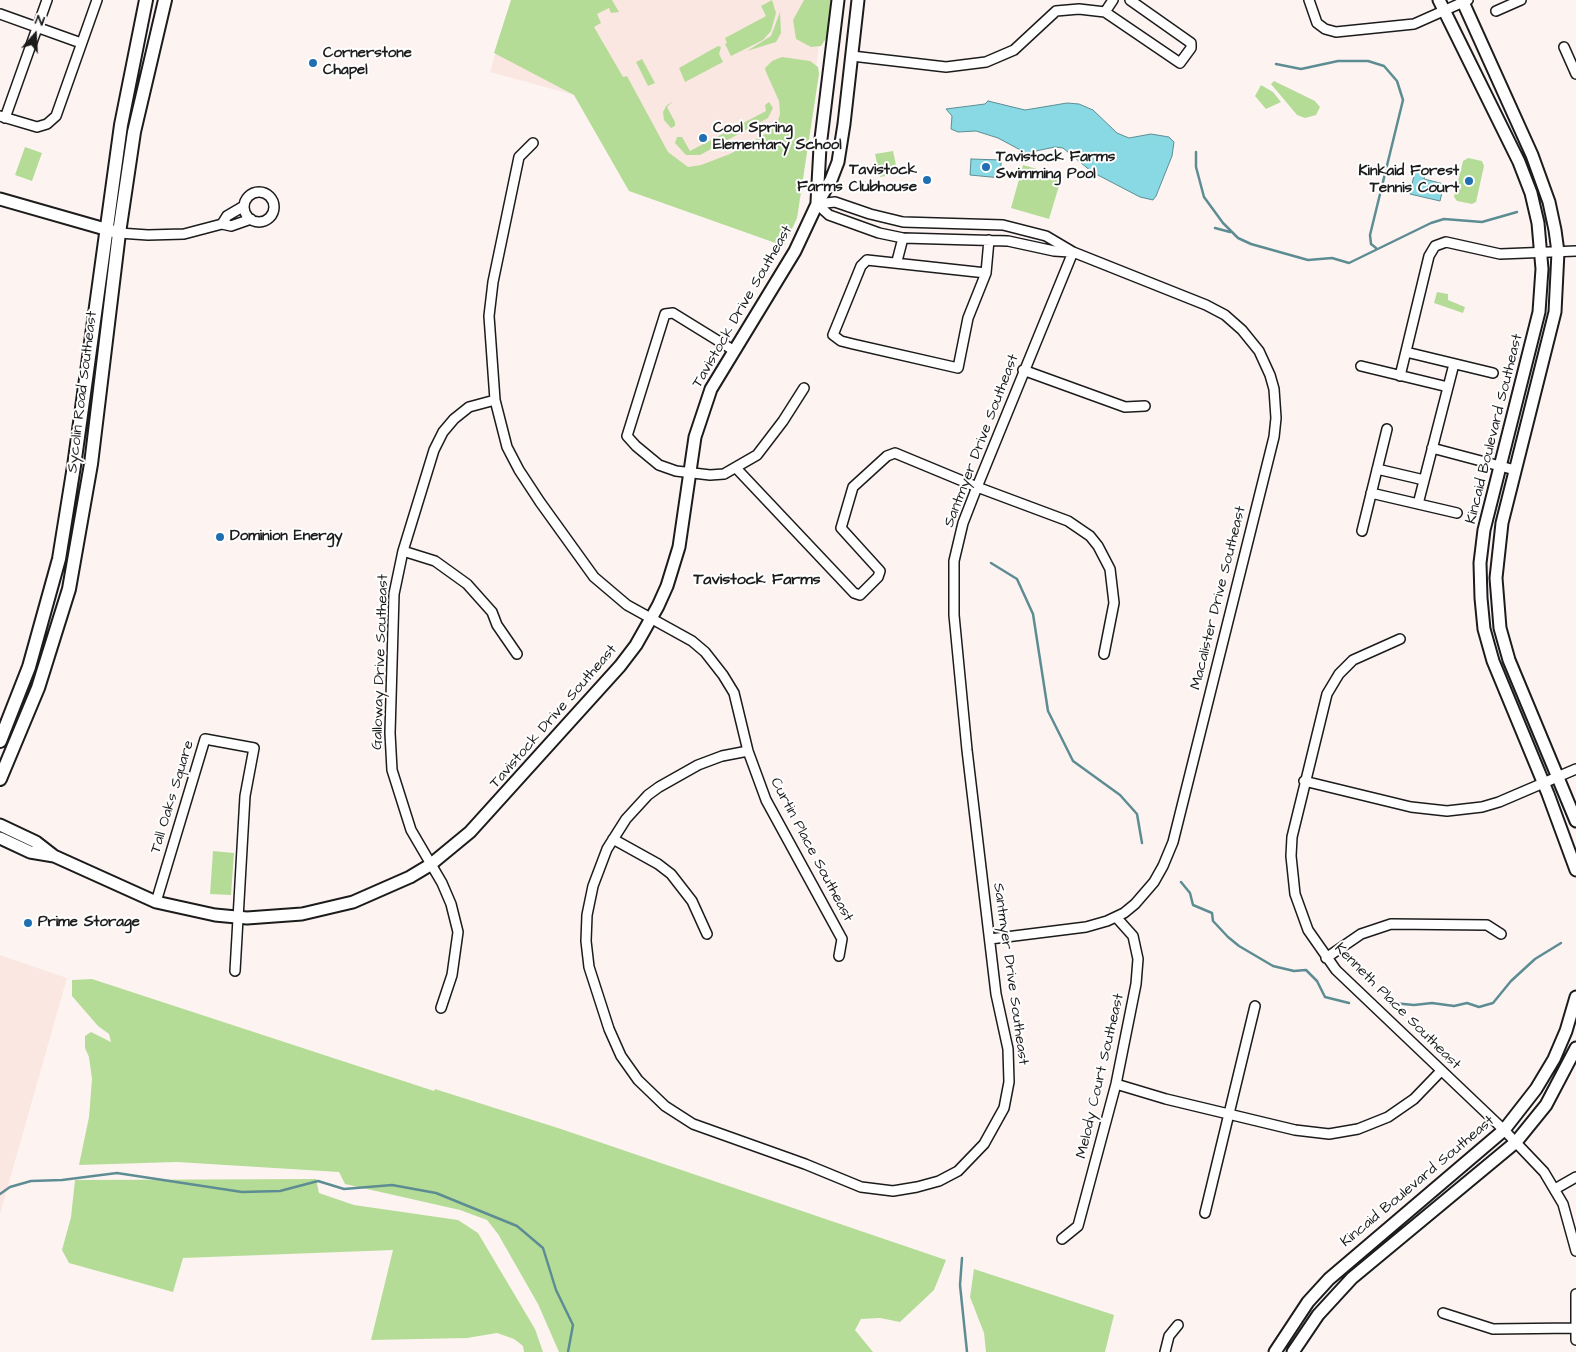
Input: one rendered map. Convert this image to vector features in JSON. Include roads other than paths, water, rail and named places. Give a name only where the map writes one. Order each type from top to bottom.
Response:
[{"type":"main road","name":"Sycolin Road Southeast","points":[[0,741],[29,667],[59,559],[74,466],[105,230],[121,126],[146,0]]},
{"type":"main road","name":"Sycolin Road Southeast","points":[[0,779],[38,688],[56,638],[69,588],[91,464],[119,233],[134,132],[165,0]]},
{"type":"street","points":[[47,0],[3,117],[38,127],[47,124],[56,116],[97,0]]},
{"type":"street","name":"Tavistock Drive Southeast","points":[[817,204],[820,146],[838,0]]},
{"type":"street","name":"Tavistock Drive Southeast","points":[[0,825],[36,842],[54,856],[156,902],[192,911],[238,917],[302,914],[353,902],[392,885],[430,865],[470,832],[620,666],[651,619],[667,586],[679,547],[695,437],[711,389],[795,251],[817,204],[831,180],[838,162],[858,0]]},
{"type":"street","points":[[1062,10],[1063,0]]},
{"type":"street","points":[[1105,12],[1113,0]]},
{"type":"street","points":[[852,56],[946,67],[986,62],[1014,50],[1047,18],[1062,10],[1105,12],[1180,63],[1191,48],[1191,43],[1130,0]]},
{"type":"street","points":[[1309,0],[1317,23],[1325,29],[1336,32],[1414,24],[1465,1]]},
{"type":"street","name":"Kincaid Boulevard Southeast","points":[[1439,0],[1519,162],[1531,193],[1538,223],[1542,283],[1539,312],[1484,530],[1481,554],[1481,598],[1484,629],[1493,661],[1568,842],[1576,870]]},
{"type":"street","points":[[1496,11],[1521,0]]},
{"type":"street","name":"Kincaid Boulevard Southeast","points":[[1465,1],[1532,155],[1549,202],[1558,252],[1558,292],[1553,320],[1502,523],[1496,559],[1498,611],[1509,660],[1576,821]]},
{"type":"street","points":[[0,14],[82,43]]},
{"type":"street","points":[[1564,47],[1576,74]]},
{"type":"street","name":"Curtin Place Southeast","points":[[533,144],[519,157],[493,282],[489,316],[495,400],[507,446],[519,470],[594,577],[615,597],[692,641],[716,666],[734,693],[748,751],[766,800],[842,938],[839,956]]},
{"type":"street","points":[[257,192],[267,195],[272,200],[273,210],[269,218],[258,222],[251,219],[245,212],[244,206],[248,197],[257,192]]},
{"type":"street","points":[[0,199],[119,233],[172,235],[199,231],[222,224],[231,226],[251,219]]},
{"type":"street","name":"Macalister Drive Southeast","points":[[817,204],[835,202],[870,214],[903,222],[1015,227],[1046,236],[1073,252],[1206,305],[1234,322],[1251,340],[1265,362],[1276,403],[1274,437],[1170,852],[1154,882],[1124,913],[1116,917],[1086,927],[990,939]]},
{"type":"street","name":"Macalister Drive Southeast","points":[[817,204],[829,215],[879,233],[903,238],[989,240],[1073,252]]},
{"type":"street","points":[[222,224],[227,216],[244,206]]},
{"type":"street","points":[[897,261],[903,238]]},
{"type":"street","points":[[986,273],[914,266],[897,261],[871,259],[863,262],[833,336],[841,341],[958,368],[968,318],[986,273],[989,240]]},
{"type":"street","points":[[1400,376],[1429,256],[1435,246],[1446,242],[1500,254],[1576,252]]},
{"type":"street","name":"Santmyer Drive Southeast","points":[[748,751],[722,756],[698,765],[648,795],[632,812],[602,860],[593,886],[587,915],[586,941],[590,967],[609,1029],[621,1056],[638,1080],[665,1106],[693,1124],[805,1164],[861,1187],[893,1191],[917,1188],[939,1181],[958,1171],[974,1156],[992,1132],[1006,1100],[1009,1066],[996,994],[952,597],[952,579],[957,543],[1023,370],[1073,252]]},
{"type":"street","points":[[733,350],[673,313],[665,314],[627,436],[659,465],[690,472],[724,474],[736,468],[757,455],[783,421],[804,388]]},
{"type":"street","points":[[1406,352],[1493,373]]},
{"type":"street","points":[[1418,504],[1454,364]]},
{"type":"street","points":[[1362,366],[1448,388]]},
{"type":"street","points":[[1023,370],[1124,407],[1145,406]]},
{"type":"street","name":"Galloway Drive Southeast","points":[[441,1008],[453,968],[458,932],[451,904],[442,884],[411,830],[392,770],[390,733],[394,594],[402,551],[434,450],[443,432],[454,419],[469,408],[495,400]]},
{"type":"street","points":[[1362,531],[1387,429]]},
{"type":"street","points":[[1432,448],[1515,470]]},
{"type":"street","points":[[736,468],[854,593],[860,595],[878,577],[880,571],[841,528],[853,487],[887,456],[895,453],[977,487],[1068,521],[1090,536],[1098,546],[1110,569],[1115,594],[1104,654]]},
{"type":"street","points":[[1377,469],[1424,480]]},
{"type":"street","points":[[1371,492],[1457,514]]},
{"type":"street","points":[[402,551],[434,562],[467,584],[492,612],[497,625],[517,654]]},
{"type":"street","name":"Kenneth Place Southeast","points":[[1400,639],[1353,660],[1333,683],[1323,705],[1292,836],[1292,876],[1301,913],[1308,930],[1326,958],[1532,1158],[1556,1189],[1570,1220],[1576,1251]]},
{"type":"street","name":"Tall Oaks Square","points":[[156,902],[204,739],[254,748],[245,796],[238,917]]},
{"type":"street","points":[[1304,781],[1411,807],[1446,811],[1473,809],[1499,802],[1576,769]]},
{"type":"street","name":"Tavistock Drive Southeast","points":[[0,838],[30,852],[54,856]]},
{"type":"street","points":[[613,840],[658,864],[671,874],[692,901],[707,934]]},
{"type":"street","points":[[235,971],[238,917]]},
{"type":"street","name":"Melody Court Southeast","points":[[1062,1239],[1078,1226],[1116,1084],[1138,972],[1133,936],[1116,917]]},
{"type":"street","points":[[1326,958],[1361,934],[1391,924],[1487,925],[1501,934]]},
{"type":"street","name":"Kincaid Boulevard Southeast","points":[[1275,1352],[1308,1302],[1329,1279],[1504,1130],[1536,1089],[1554,1059],[1566,1031],[1576,997]]},
{"type":"street","points":[[1205,1213],[1255,1006]]},
{"type":"street","name":"Kincaid Boulevard Southeast","points":[[1293,1352],[1318,1315],[1352,1278],[1516,1142],[1546,1105],[1576,1048]]},
{"type":"street","points":[[1116,1084],[1229,1114],[1312,1133],[1329,1134],[1358,1129],[1388,1117],[1402,1109],[1442,1071]]},
{"type":"street","points":[[1556,1189],[1576,1177]]},
{"type":"street","points":[[1576,1294],[1576,1340]]},
{"type":"street","points":[[1443,1312],[1492,1329],[1575,1328]]},
{"type":"street","points":[[1165,1352],[1169,1336],[1178,1325]]},
{"type":"water","points":[[988,101],[1025,110],[1067,103],[1079,104],[1093,110],[1117,133],[1129,138],[1151,134],[1169,137],[1174,142],[1172,156],[1156,196],[1153,200],[1140,197],[1092,172],[1063,148],[1055,147],[1026,153],[998,138],[976,131],[958,132],[951,129],[952,116],[946,109],[985,104]]},
{"type":"water","name":"Tavistock Farms Swimming Pool","points":[[971,159],[1001,160],[1001,178],[970,175]]},
{"type":"water","points":[[1416,166],[1426,168],[1424,179],[1444,184],[1440,201],[1410,194]]},
{"type":"waterway","points":[[1276,64],[1301,69],[1338,61],[1368,61],[1384,66],[1397,81],[1403,100],[1370,235],[1371,244],[1376,248]]},
{"type":"waterway","points":[[1196,152],[1196,167],[1204,197],[1223,223],[1238,238],[1251,244],[1308,260],[1332,258],[1349,263],[1431,223],[1444,219],[1482,222],[1517,212]]},
{"type":"waterway","points":[[1215,228],[1230,232]]},
{"type":"waterway","points":[[991,563],[1017,579],[1033,614],[1048,711],[1073,761],[1120,795],[1137,814],[1142,843]]},
{"type":"waterway","points":[[1181,882],[1190,893],[1193,905],[1212,913],[1213,921],[1239,946],[1273,966],[1294,971],[1306,970],[1317,981],[1325,997],[1349,1003]]},
{"type":"waterway","points":[[1393,1003],[1414,1005],[1432,1003],[1454,1006],[1467,1003],[1479,1007],[1493,1003],[1511,981],[1535,959],[1561,943]]},
{"type":"waterway","points":[[0,1194],[10,1187],[31,1181],[62,1180],[117,1173],[242,1192],[280,1191],[318,1181],[344,1189],[392,1185],[436,1193],[517,1226],[543,1248],[556,1290],[573,1325],[568,1352]]},
{"type":"waterway","points":[[962,1258],[960,1285],[967,1352]]},
{"type":"place","name":"Cornerstone Chapel","points":[[313,63]]},
{"type":"place","name":"Cool Spring Elementary School","points":[[703,138]]},
{"type":"place","name":"Tavistock Farms Swimming Pool","points":[[986,167]]},
{"type":"place","name":"Tavistock Farms Clubhouse","points":[[927,180]]},
{"type":"place","name":"Kinkaid Forest Tennis Court","points":[[1469,181]]},
{"type":"place","name":"Dominion Energy","points":[[220,537]]},
{"type":"place","name":"Prime Storage","points":[[28,923]]},
{"type":"district","name":"Tavistock Farms","points":[[757,581]]}]
